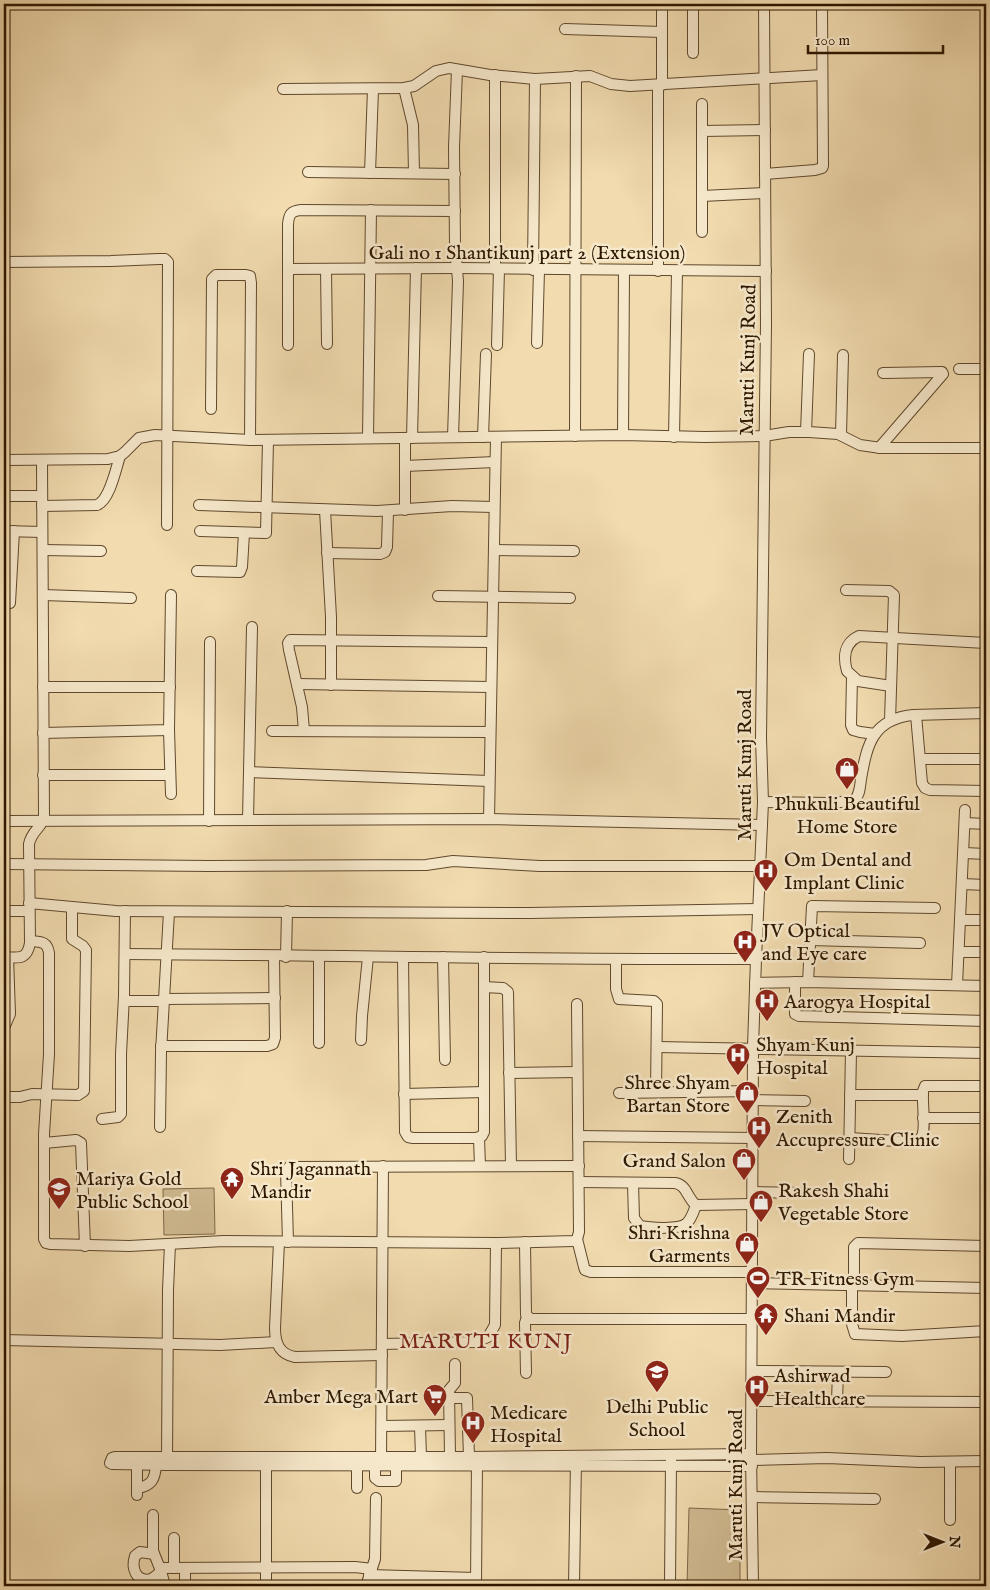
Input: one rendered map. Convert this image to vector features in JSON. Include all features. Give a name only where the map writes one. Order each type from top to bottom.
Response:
[{"type":"street","points":[[658,271],[662,4]]},
{"type":"street","points":[[693,4],[693,53]]},
{"type":"street","name":"Maruti Kunj Road","points":[[753,1586],[751,1460],[754,1204],[753,1047],[763,802],[766,270],[764,4]]},
{"type":"street","points":[[765,174],[822,168],[822,4]]},
{"type":"street","points":[[565,29],[662,32]]},
{"type":"street","points":[[283,89],[404,88],[414,86],[436,71],[449,68],[495,76],[535,79],[576,76],[594,77],[615,85],[660,85],[822,75]]},
{"type":"street","points":[[453,437],[457,268],[454,246],[454,174],[457,70]]},
{"type":"street","points":[[495,76],[497,345]]},
{"type":"street","points":[[576,76],[576,436]]},
{"type":"street","points":[[535,79],[537,343]]},
{"type":"street","points":[[404,88],[412,125],[414,174]]},
{"type":"street","points":[[370,173],[373,89]]},
{"type":"street","points":[[702,104],[702,232]]},
{"type":"street","points":[[702,131],[765,130]]},
{"type":"street","points":[[308,172],[454,174]]},
{"type":"street","points":[[702,196],[765,193]]},
{"type":"street","points":[[288,345],[288,224],[291,212],[301,210],[455,211]]},
{"type":"street","points":[[368,438],[371,210]]},
{"type":"street","points":[[4,262],[159,259],[167,261],[170,266],[167,525]]},
{"type":"street","points":[[405,510],[405,466],[409,438],[416,268]]},
{"type":"street","name":"Gali no 1 Shantikunj part 2 (Extension)","points":[[288,269],[766,270]]},
{"type":"street","points":[[326,269],[327,344]]},
{"type":"street","points":[[623,435],[624,270]]},
{"type":"street","points":[[674,437],[677,271]]},
{"type":"street","points":[[211,409],[211,282],[216,275],[250,276],[250,440]]},
{"type":"street","points":[[484,437],[486,354]]},
{"type":"street","points":[[806,432],[809,354]]},
{"type":"street","points":[[841,436],[843,355]]},
{"type":"street","points":[[959,369],[986,369]]},
{"type":"street","points":[[879,448],[943,374],[942,372],[883,372]]},
{"type":"street","points":[[4,496],[42,501],[101,504],[107,495],[120,456],[139,438],[144,436],[268,440],[623,435],[674,437],[764,436],[825,432],[841,436],[860,445],[879,448],[986,448]]},
{"type":"street","points":[[488,819],[496,437]]},
{"type":"street","points":[[200,531],[266,533],[268,440]]},
{"type":"street","points":[[4,460],[42,461],[120,456]]},
{"type":"street","points":[[4,1028],[10,1014],[6,957],[22,957],[26,955],[30,941],[29,844],[32,834],[43,821],[42,461]]},
{"type":"street","points":[[405,466],[495,462]]},
{"type":"street","points":[[199,505],[388,511],[452,506],[494,507]]},
{"type":"street","points":[[325,510],[331,640],[331,685]]},
{"type":"street","points":[[327,553],[380,554],[385,552],[387,547],[388,511]]},
{"type":"street","points":[[4,602],[10,602],[8,568],[9,531],[42,532]]},
{"type":"street","points":[[197,572],[240,572],[242,568],[244,533]]},
{"type":"street","points":[[43,550],[102,551]]},
{"type":"street","points":[[494,550],[574,551]]},
{"type":"street","points":[[846,590],[892,592],[894,594],[890,721]]},
{"type":"street","points":[[43,595],[131,598]]},
{"type":"street","points":[[171,595],[169,730],[171,794]]},
{"type":"street","points":[[438,596],[570,598]]},
{"type":"street","points":[[248,820],[252,627]]},
{"type":"street","points":[[891,686],[858,681],[852,677],[847,671],[845,653],[847,646],[852,640],[859,636],[986,643]]},
{"type":"street","points":[[304,731],[297,684],[289,650],[289,641],[293,639],[492,642]]},
{"type":"street","points":[[209,821],[210,642]]},
{"type":"street","points":[[852,677],[851,725],[853,730],[875,734]]},
{"type":"street","points":[[297,684],[491,687]]},
{"type":"street","points":[[43,687],[170,687]]},
{"type":"street","points":[[763,802],[827,803],[854,801],[858,794],[866,751],[875,734],[890,721],[904,716],[916,715],[986,714]]},
{"type":"street","points":[[916,715],[922,783],[927,789],[986,791]]},
{"type":"street","points":[[43,733],[169,730]]},
{"type":"street","points":[[272,731],[490,732]]},
{"type":"street","points":[[920,759],[986,759]]},
{"type":"street","points":[[249,772],[489,781]]},
{"type":"street","points":[[43,775],[170,775]]},
{"type":"street","points":[[957,985],[965,810]]},
{"type":"street","points":[[4,821],[488,819],[762,825]]},
{"type":"street","points":[[965,823],[986,824]]},
{"type":"street","points":[[964,853],[986,854]]},
{"type":"street","points":[[4,864],[199,866],[426,865],[453,861],[540,866],[760,866]]},
{"type":"street","points":[[962,884],[986,885]]},
{"type":"street","points":[[808,982],[811,908],[814,905],[935,908]]},
{"type":"street","points":[[4,911],[29,907],[72,907],[169,912],[530,913],[758,909]]},
{"type":"street","points":[[4,1096],[78,1095],[84,1091],[86,954],[82,946],[72,939],[72,907]]},
{"type":"street","points":[[102,1119],[118,1117],[121,1114],[120,1054],[124,1001],[125,911]]},
{"type":"street","points":[[286,956],[287,911]]},
{"type":"street","points":[[160,1127],[161,1046],[169,912]]},
{"type":"street","points":[[961,920],[986,920]]},
{"type":"street","points":[[810,940],[920,943]]},
{"type":"street","points":[[30,941],[44,943],[47,945],[49,953],[49,1054],[44,1142],[44,1241],[50,1244],[129,1246],[224,1241],[569,1242],[577,1239]]},
{"type":"street","points":[[959,952],[986,952]]},
{"type":"street","points":[[125,954],[616,960],[756,959]]},
{"type":"street","points":[[161,1046],[270,1045],[275,1038],[274,956]]},
{"type":"street","points":[[319,957],[319,1044]]},
{"type":"street","points":[[361,1040],[368,957]]},
{"type":"street","points":[[403,957],[405,1132],[408,1137],[479,1138]]},
{"type":"street","points":[[443,957],[445,1060]]},
{"type":"street","points":[[480,1166],[479,1138],[484,1132],[484,957]]},
{"type":"street","points":[[616,960],[616,989],[619,999],[654,1001],[657,1004],[656,1092]]},
{"type":"street","points":[[795,982],[795,1014],[799,1016],[986,1021]]},
{"type":"street","points":[[755,983],[808,982],[986,986]]},
{"type":"street","points":[[484,988],[503,988],[508,992],[510,1166]]},
{"type":"street","points":[[124,1001],[275,998]]},
{"type":"street","points":[[576,1004],[579,1166],[579,1232],[577,1239],[584,1267],[587,1271],[753,1272]]},
{"type":"street","points":[[657,1047],[753,1047],[986,1053]]},
{"type":"street","points":[[849,1159],[851,1051]]},
{"type":"street","points":[[509,1073],[577,1072]]},
{"type":"street","points":[[850,1138],[917,1141],[923,1132],[924,1088],[928,1085],[986,1086]]},
{"type":"street","points":[[404,1094],[484,1092]]},
{"type":"street","points":[[619,1093],[656,1092],[753,1096],[805,1101]]},
{"type":"street","points":[[850,1095],[923,1095]]},
{"type":"street","points":[[923,1118],[986,1118]]},
{"type":"street","points":[[578,1136],[754,1138]]},
{"type":"street","points":[[44,1142],[76,1140],[81,1143],[85,1246]]},
{"type":"street","points":[[383,1166],[382,1426],[379,1463],[375,1478],[379,1482],[396,1481],[396,1466]]},
{"type":"street","points":[[382,1355],[295,1357],[288,1356],[282,1352],[276,1342],[275,1309],[284,1242],[286,1171],[288,1167],[579,1166]]},
{"type":"street","points":[[579,1182],[680,1184],[696,1205],[754,1204]]},
{"type":"street","points":[[633,1183],[634,1218],[640,1226],[683,1226],[690,1218],[696,1205]]},
{"type":"street","points":[[754,1192],[805,1193]]},
{"type":"street","points":[[382,1344],[475,1342],[488,1337],[495,1325],[496,1242]]},
{"type":"street","points":[[525,1242],[526,1373]]},
{"type":"street","points":[[986,1246],[858,1243],[854,1247],[852,1324],[855,1334],[902,1336],[986,1331]]},
{"type":"street","points":[[137,1465],[137,1492],[150,1484],[164,1463],[170,1244]]},
{"type":"street","points":[[753,1283],[986,1288]]},
{"type":"street","points":[[527,1317],[536,1320],[753,1319]]},
{"type":"street","points":[[4,1340],[220,1345],[276,1342]]},
{"type":"street","points":[[450,1457],[449,1390],[455,1383],[455,1364]]},
{"type":"street","points":[[752,1372],[886,1372]]},
{"type":"street","points":[[837,1401],[838,1372]]},
{"type":"street","points":[[154,1554],[140,1552],[133,1561],[138,1577],[147,1583],[161,1570],[174,1568],[355,1567],[370,1572],[476,1582],[474,1460],[467,1398],[449,1398]]},
{"type":"street","points":[[752,1401],[986,1402]]},
{"type":"street","points":[[382,1426],[450,1425]]},
{"type":"street","points":[[420,1426],[421,1457]]},
{"type":"street","points":[[164,1463],[116,1457],[111,1459],[110,1463],[137,1465],[266,1461],[379,1463],[396,1466],[474,1460],[671,1461],[827,1458],[865,1461],[986,1461]]},
{"type":"street","points":[[266,1461],[357,1465],[421,1457],[450,1457],[474,1460]]},
{"type":"street","points":[[266,1461],[266,1586]]},
{"type":"street","points":[[574,1586],[576,1461]]},
{"type":"street","points":[[670,1586],[671,1461]]},
{"type":"street","points":[[950,1462],[950,1520]]},
{"type":"street","points":[[357,1465],[357,1488]]},
{"type":"street","points":[[753,1497],[875,1499]]},
{"type":"street","points":[[366,1586],[375,1555],[376,1498]]},
{"type":"street","points":[[153,1515],[154,1554],[165,1586]]},
{"type":"street","points":[[174,1538],[174,1568]]},
{"type":"street","points":[[185,1568],[185,1586]]},
{"type":"shaded area","points":[[214,1188],[215,1234],[164,1235],[163,1189]]},
{"type":"shaded area","points":[[689,1508],[740,1510],[740,1586],[687,1586]]},
{"type":"place","name":"Phukuli Beautiful Home Store","points":[[847,790]]},
{"type":"place","name":"Om Dental and Implant Clinic","points":[[766,892]]},
{"type":"place","name":"JV Optical and Eye care","points":[[745,963]]},
{"type":"place","name":"Aarogya Hospital","points":[[767,1022]]},
{"type":"place","name":"Shyam Kunj Hospital","points":[[738,1076]]},
{"type":"place","name":"Shree Shyam Bartan Store","points":[[747,1114]]},
{"type":"place","name":"Zenith Accupressure Clinic","points":[[759,1149]]},
{"type":"place","name":"Grand Salon","points":[[744,1181]]},
{"type":"place","name":"Shri Jagannath Mandir","points":[[232,1200]]},
{"type":"place","name":"Mariya Gold Public School","points":[[59,1210]]},
{"type":"place","name":"Rakesh Shahi Vegetable Store","points":[[761,1223]]},
{"type":"place","name":"Shri Krishna Garments","points":[[747,1265]]},
{"type":"place","name":"TR Fitness Gym","points":[[758,1299]]},
{"type":"place","name":"Shani Mandir","points":[[766,1336]]},
{"type":"place","name":"Delhi Public School","points":[[657,1393]]},
{"type":"place","name":"Ashirwad Healthcare","points":[[757,1408]]},
{"type":"place","name":"Amber Mega Mart","points":[[435,1417]]},
{"type":"place","name":"Medicare Hospital","points":[[473,1444]]},
{"type":"district","name":"MARUTI KUNJ","points":[[486,1340]]}]
